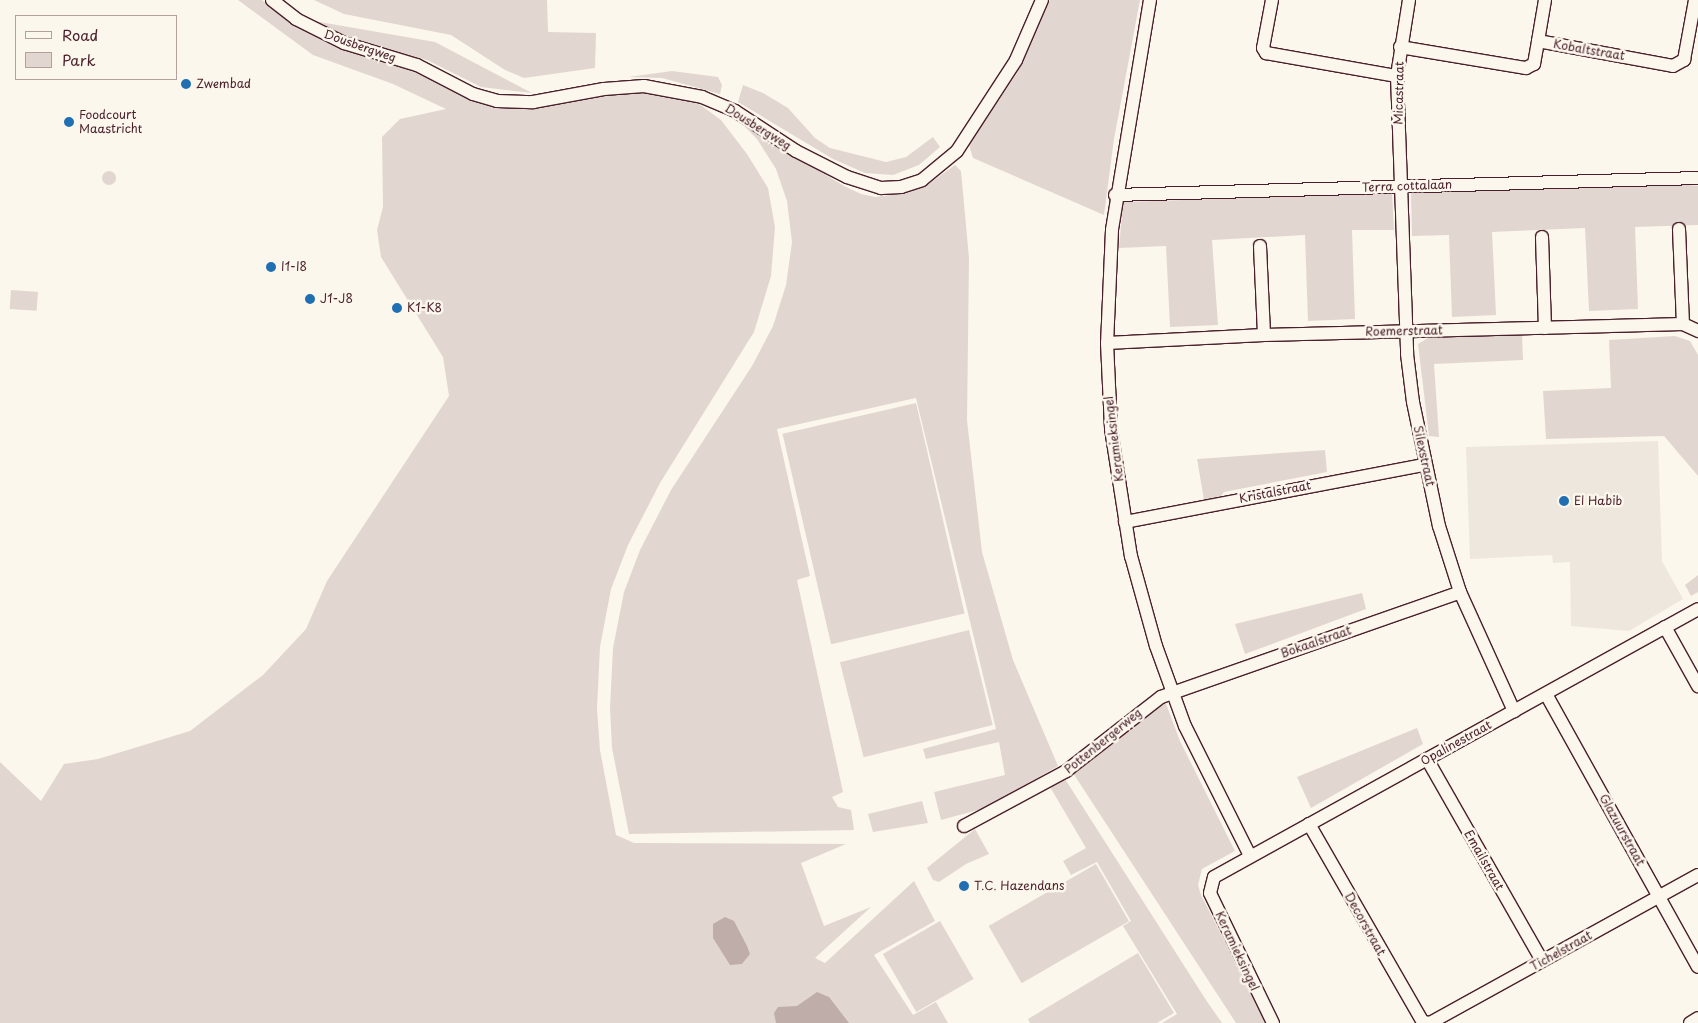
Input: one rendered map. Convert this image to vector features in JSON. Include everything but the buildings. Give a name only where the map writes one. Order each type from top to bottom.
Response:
[{"type":"street","name":"Dousbergweg","points":[[272,0],[296,19],[326,35],[417,65],[491,100],[533,102],[604,89],[644,86],[702,97],[736,111],[796,151],[846,177],[881,188],[901,187],[922,180],[957,150],[1016,60],[1042,0]]},
{"type":"street","name":"Keramieksingel","points":[[1150,0],[1115,195],[1107,343],[1110,412],[1125,522],[1166,695],[1250,856]]},
{"type":"street","points":[[1272,0],[1263,48],[1266,53],[1397,76]]},
{"type":"street","name":"Micastraat","points":[[1400,186],[1397,76],[1400,47],[1409,0]]},
{"type":"street","points":[[1538,41],[1545,0]]},
{"type":"street","name":"Kobaltstraat","points":[[1400,47],[1526,68],[1534,64],[1538,41],[1680,64],[1684,60],[1695,0]]},
{"type":"street","name":"Terra cottalaan","points":[[1115,195],[1698,178]]},
{"type":"street","name":"Silexstraat","points":[[1400,186],[1409,379],[1425,464],[1439,526],[1460,592],[1514,711]]},
{"type":"street","points":[[1679,229],[1683,324]]},
{"type":"street","points":[[1542,237],[1545,328]]},
{"type":"street","points":[[1260,246],[1264,335]]},
{"type":"street","name":"Roemerstraat","points":[[1107,343],[1264,335],[1683,324],[1698,331]]},
{"type":"street","name":"Kristalstraat","points":[[1125,522],[1425,464]]},
{"type":"street","name":"Bokaalstraat","points":[[1166,695],[1460,592]]},
{"type":"street","name":"Opalinestraat","points":[[1214,877],[1698,609]]},
{"type":"street","points":[[1665,627],[1698,686]]},
{"type":"street","name":"Glazuurstraat","points":[[1546,694],[1698,966]]},
{"type":"street","name":"Pottenbergerweg","points":[[964,826],[1066,771],[1166,695]]},
{"type":"street","name":"Emailstraat","points":[[1427,759],[1542,961]]},
{"type":"street","name":"Decorstraat","points":[[1309,824],[1423,1022]]},
{"type":"street","name":"Tichelstraat","points":[[1423,1022],[1430,1022],[1698,875]]},
{"type":"street","name":"Keramieksingel","points":[[1214,877],[1210,893],[1273,1023]]},
{"type":"street","points":[[1690,1023],[1698,1018]]},
{"type":"shaded area","name":"El Habib","points":[[1658,441],[1662,561],[1683,599],[1629,631],[1571,626],[1570,562],[1553,563],[1552,555],[1470,559],[1466,447]]},
{"type":"shaded area","points":[[725,917],[734,921],[750,954],[742,964],[730,965],[713,938],[713,924]]},
{"type":"shaded area","points":[[817,992],[829,997],[849,1023],[776,1023],[774,1013],[778,1007],[797,1006]]},
{"type":"green space","points":[[238,0],[262,0],[300,28],[337,48],[419,73],[472,100],[498,107],[648,90],[695,101],[721,120],[747,154],[768,188],[775,227],[771,276],[754,332],[660,483],[628,545],[611,589],[600,647],[597,709],[600,750],[616,835],[634,843],[846,844],[801,863],[824,926],[871,907],[815,958],[825,963],[914,881],[935,921],[874,955],[913,1015],[936,1002],[948,1023],[0,1023],[0,762],[41,801],[64,764],[98,759],[190,731],[263,675],[306,629],[327,581],[449,396],[443,357],[381,257],[377,230],[383,207],[382,137],[400,119],[446,109],[393,84],[313,55]]},
{"type":"green space","points":[[314,0],[547,0],[548,32],[596,33],[595,68],[524,78],[505,70],[451,35],[344,14]]},
{"type":"green space","points":[[1050,0],[1140,0],[1114,139],[1104,215],[973,158],[969,145],[1017,73]]},
{"type":"green space","points":[[314,21],[435,42],[532,93],[481,87],[427,60],[362,43]]},
{"type":"green space","points":[[672,71],[718,77],[722,85],[720,94],[662,78],[628,77]]},
{"type":"green space","points":[[743,85],[763,93],[788,108],[815,138],[830,148],[886,162],[906,157],[933,137],[940,147],[919,165],[893,175],[865,173],[833,159],[738,102]]},
{"type":"green space","points":[[741,123],[844,186],[861,194],[875,197],[907,193],[926,186],[955,165],[961,171],[969,258],[967,420],[982,552],[1013,660],[1058,766],[985,808],[941,820],[934,792],[1005,775],[999,742],[926,759],[923,749],[996,729],[916,398],[777,429],[810,576],[797,580],[843,792],[832,797],[838,807],[851,810],[854,830],[629,834],[612,748],[610,708],[613,648],[624,592],[640,550],[671,490],[752,366],[773,326],[786,285],[792,242],[787,201],[776,169],[757,139]]},
{"type":"green space","points":[[109,171],[114,173],[116,178],[114,183],[109,185],[104,183],[102,178],[104,173]]},
{"type":"green space","points":[[1680,184],[1698,186],[1698,225],[1635,227],[1638,309],[1589,311],[1585,228],[1492,232],[1496,315],[1452,317],[1449,235],[1412,236],[1411,192]]},
{"type":"green space","points":[[1392,193],[1394,230],[1352,230],[1355,319],[1308,321],[1305,235],[1212,240],[1218,325],[1170,327],[1166,246],[1119,248],[1123,202]]},
{"type":"green space","points":[[11,290],[38,292],[37,311],[10,309]]},
{"type":"green space","points":[[1522,334],[1523,360],[1434,364],[1439,437],[1429,436],[1418,344],[1428,338]]},
{"type":"green space","points":[[1675,336],[1690,341],[1698,355],[1698,476],[1664,436],[1546,439],[1543,391],[1611,388],[1609,340]]},
{"type":"green space","points":[[916,403],[965,613],[831,644],[783,434]]},
{"type":"green space","points":[[1325,450],[1327,472],[1224,492],[1221,496],[1204,500],[1197,459]]},
{"type":"green space","points":[[1698,575],[1698,592],[1691,596],[1685,585]]},
{"type":"green space","points":[[1362,593],[1366,609],[1245,654],[1235,624]]},
{"type":"green space","points":[[969,630],[993,725],[864,757],[840,662]]},
{"type":"green space","points":[[1165,701],[1180,741],[1235,851],[1202,869],[1198,885],[1201,895],[1267,1023],[1236,1023],[1073,773]]},
{"type":"green space","points":[[1417,728],[1423,744],[1311,808],[1297,777]]},
{"type":"green space","points":[[1065,779],[1222,1023],[1162,1023],[1177,1014],[1123,926],[1131,921],[1097,862],[1071,875],[1063,861],[1086,848],[1050,787]]},
{"type":"green space","points":[[922,801],[928,823],[873,832],[868,814]]},
{"type":"green space","points":[[975,829],[989,854],[966,864],[939,882],[933,880],[927,868]]},
{"type":"green space","points":[[1096,864],[1129,921],[1022,983],[989,926]]},
{"type":"green space","points":[[940,921],[974,979],[916,1012],[883,954]]},
{"type":"green space","points":[[1138,953],[1174,1013],[1157,1023],[1030,1023],[1028,1019]]},
{"type":"place","name":"Zwembad","points":[[186,84]]},
{"type":"place","name":"Foodcourt Maastricht","points":[[69,122]]},
{"type":"place","name":"I1-I8","points":[[271,267]]},
{"type":"place","name":"J1-J8","points":[[310,299]]},
{"type":"place","name":"K1-K8","points":[[397,308]]},
{"type":"place","name":"El Habib","points":[[1564,501]]},
{"type":"place","name":"T.C. Hazendans","points":[[964,886]]}]
